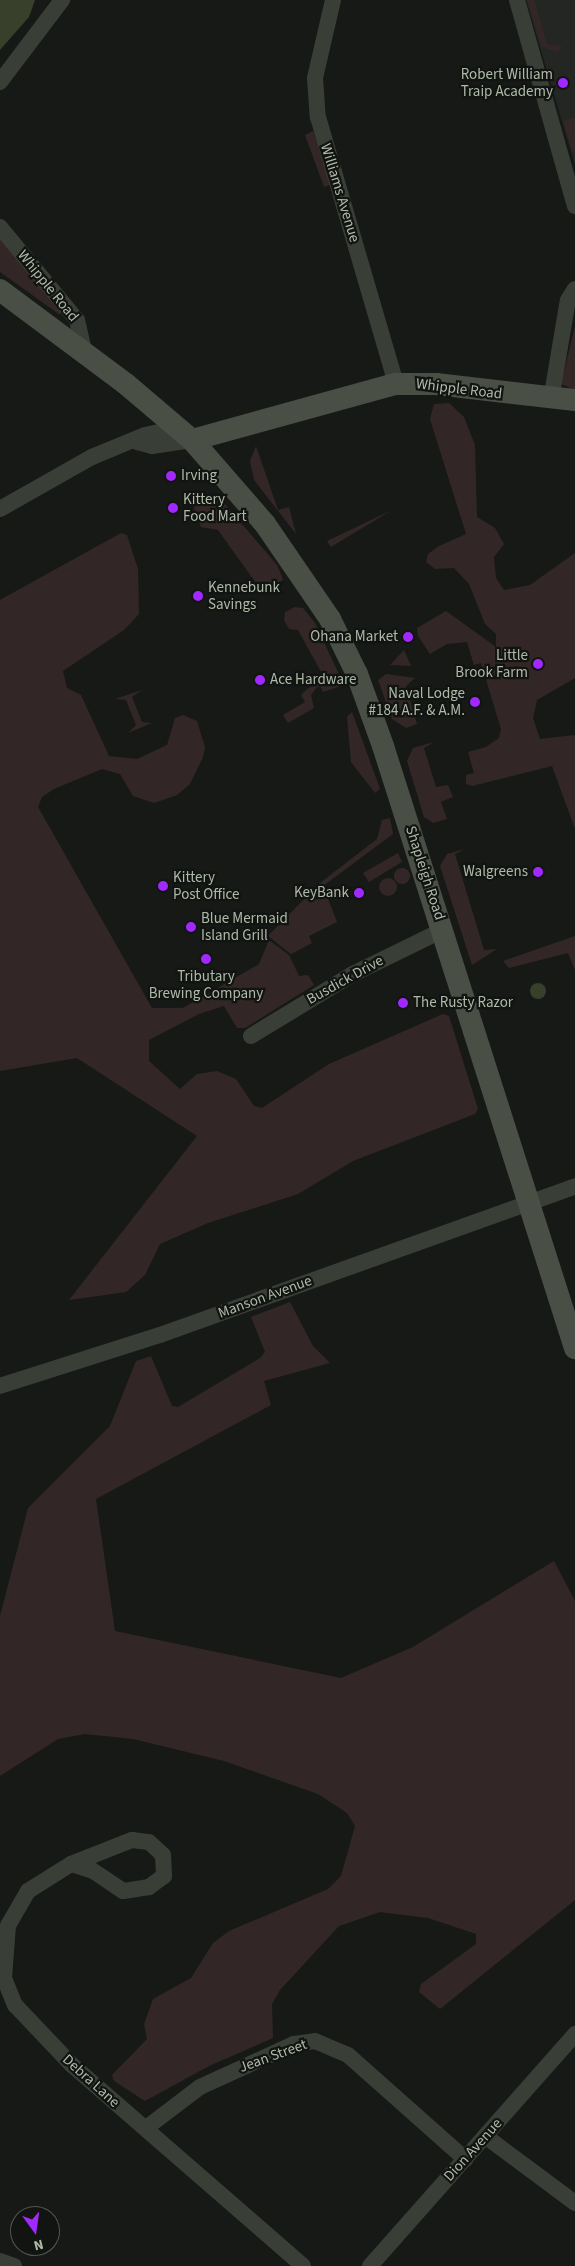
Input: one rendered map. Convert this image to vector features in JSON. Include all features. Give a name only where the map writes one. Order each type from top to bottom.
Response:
[{"type":"main road","name":"Whipple Road","points":[[0,290],[84,351],[185,434],[257,420],[396,384],[436,384],[551,400],[575,400]]},
{"type":"main road","name":"Shapleigh Road","points":[[185,434],[290,557],[345,647],[383,746],[575,1348]]},
{"type":"street","points":[[0,82],[62,0]]},
{"type":"street","name":"Williams Avenue","points":[[333,0],[315,78],[318,117],[396,384]]},
{"type":"street","points":[[517,0],[575,206]]},
{"type":"street","name":"Whipple Road","points":[[0,228],[78,320],[84,351]]},
{"type":"street","points":[[551,400],[568,300],[575,289]]},
{"type":"street","points":[[0,509],[80,463],[137,442],[152,446],[185,434]]},
{"type":"street","name":"Busdick Drive","points":[[250,1036],[353,974],[443,930]]},
{"type":"street","name":"Manson Avenue","points":[[0,1386],[160,1335],[528,1201],[575,1186]]},
{"type":"street","name":"Debra Lane","points":[[71,1864],[131,1892],[156,1884],[165,1870],[158,1848],[141,1840],[119,1844],[71,1864],[34,1884],[15,1909],[4,1943],[7,1990],[36,2031],[303,2266]]},
{"type":"street","name":"Dion Avenue","points":[[370,2266],[575,2034]]},
{"type":"street","name":"Jean Street","points":[[146,2128],[200,2087],[294,2044],[315,2041],[348,2055],[465,2159]]},
{"type":"street","points":[[485,2136],[575,2203]]},
{"type":"street","points":[[0,2261],[14,2266]]},
{"type":"shaded area","points":[[0,0],[35,0],[29,17],[0,50]]},
{"type":"shaded area","name":"Robert William Traip Academy","points":[[526,0],[575,0],[575,165]]},
{"type":"shaded area","points":[[527,0],[534,0],[547,44],[562,46],[558,53],[541,46]]},
{"type":"shaded area","points":[[575,117],[575,151],[572,152],[563,121]]},
{"type":"shaded area","points":[[313,131],[333,184],[324,187],[305,135]]},
{"type":"shaded area","points":[[0,235],[61,312],[60,315],[0,272]]},
{"type":"shaded area","points":[[575,326],[575,390],[561,384]]},
{"type":"shaded area","points":[[449,403],[464,417],[475,445],[477,517],[495,528],[504,544],[494,557],[496,578],[504,590],[530,585],[575,553],[575,678],[537,700],[533,718],[540,739],[575,735],[575,829],[552,766],[472,786],[466,784],[466,775],[474,773],[468,752],[486,747],[499,738],[501,729],[481,663],[474,665],[467,642],[447,644],[430,654],[418,636],[417,628],[446,611],[496,647],[496,634],[485,624],[469,584],[454,568],[435,569],[426,562],[428,554],[439,546],[466,534],[430,419],[434,404]]},
{"type":"shaded area","points":[[256,446],[278,510],[289,507],[296,534],[254,480],[250,461]]},
{"type":"shaded area","points":[[218,496],[277,565],[283,579],[274,593],[261,590],[218,530],[201,527],[193,505]]},
{"type":"shaded area","points":[[392,510],[331,547],[327,541]]},
{"type":"shaded area","points":[[121,533],[127,535],[138,569],[139,614],[124,630],[63,671],[67,688],[81,695],[109,756],[137,759],[167,745],[175,718],[183,715],[197,721],[205,747],[203,757],[190,784],[177,795],[154,803],[133,796],[120,774],[102,769],[54,789],[42,797],[38,807],[152,1008],[183,1008],[259,964],[269,940],[289,955],[299,976],[308,975],[314,985],[245,1028],[237,1028],[224,1006],[199,1014],[149,1040],[149,1061],[180,1089],[197,1074],[217,1071],[236,1079],[254,1106],[262,1108],[329,1064],[443,1014],[449,1016],[478,1109],[475,1114],[353,1161],[298,1194],[208,1223],[160,1244],[145,1275],[126,1292],[69,1300],[197,1136],[77,1058],[0,1071],[0,600]]},
{"type":"shaded area","points":[[295,607],[303,608],[315,623],[344,685],[323,692],[320,686],[316,688],[311,695],[314,708],[288,723],[283,715],[305,702],[301,695],[307,689],[325,679],[298,630],[289,629],[284,620],[285,612]]},
{"type":"shaded area","points":[[404,650],[411,666],[390,665]]},
{"type":"shaded area","points":[[386,674],[415,678],[406,686],[417,724],[406,728],[392,719],[378,680]]},
{"type":"shaded area","points":[[142,690],[132,697],[142,722],[152,723],[128,733],[136,725],[126,700],[115,699]]},
{"type":"shaded area","points":[[352,712],[380,789],[375,793],[351,762],[347,717]]},
{"type":"shaded area","points":[[434,742],[424,748],[436,787],[448,785],[453,797],[441,802],[447,819],[433,823],[424,817],[407,761],[413,748]]},
{"type":"shaded area","points":[[390,818],[393,834],[323,886],[337,922],[309,936],[312,943],[291,954],[268,936],[320,883],[377,839],[382,820]]},
{"type":"shaded area","points":[[465,849],[455,854],[484,950],[497,949],[472,965],[440,866],[447,854]]},
{"type":"shaded area","points":[[398,853],[402,862],[369,882],[363,873]]},
{"type":"shaded area","points":[[399,868],[405,868],[410,873],[408,882],[399,884],[394,879],[394,873]]},
{"type":"shaded area","points":[[388,878],[394,881],[397,887],[394,893],[388,896],[382,893],[379,887],[382,881]]},
{"type":"shaded area","points":[[575,936],[575,970],[568,953],[509,968],[503,961]]},
{"type":"shaded area","points":[[535,983],[541,983],[546,988],[544,997],[535,999],[530,994],[530,988]]},
{"type":"shaded area","points":[[290,1302],[313,1346],[330,1363],[264,1381],[271,1405],[96,1499],[115,1631],[341,1678],[413,1647],[554,1561],[575,1601],[575,1900],[440,2009],[419,1992],[421,1984],[476,1944],[476,1934],[428,1918],[380,1912],[339,1926],[280,1990],[272,2004],[273,2038],[209,2066],[145,2101],[114,2081],[112,2075],[147,2039],[144,2024],[153,1999],[191,1978],[213,1943],[229,1931],[328,1889],[341,1876],[355,1826],[347,1813],[318,1794],[224,1761],[133,1739],[85,1734],[58,1739],[0,1776],[0,1616],[28,1508],[110,1426],[136,1361],[151,1356],[172,1406],[178,1407],[260,1358],[265,1352],[251,1317]]},
{"type":"place","name":"Robert William Traip Academy","points":[[563,83]]},
{"type":"place","name":"Irving","points":[[171,476]]},
{"type":"place","name":"Kittery Food Mart","points":[[173,508]]},
{"type":"place","name":"Kennebunk Savings","points":[[198,596]]},
{"type":"place","name":"Ohana Market","points":[[408,637]]},
{"type":"place","name":"Little Brook Farm","points":[[538,664]]},
{"type":"place","name":"Ace Hardware","points":[[260,680]]},
{"type":"place","name":"Naval Lodge #184 A.F. & A.M.","points":[[475,702]]},
{"type":"place","name":"Walgreens","points":[[538,872]]},
{"type":"place","name":"Kittery Post Office","points":[[163,886]]},
{"type":"place","name":"KeyBank","points":[[359,893]]},
{"type":"place","name":"Blue Mermaid Island Grill","points":[[191,927]]},
{"type":"place","name":"Tributary Brewing Company","points":[[206,959]]},
{"type":"place","name":"The Rusty Razor","points":[[403,1003]]}]
